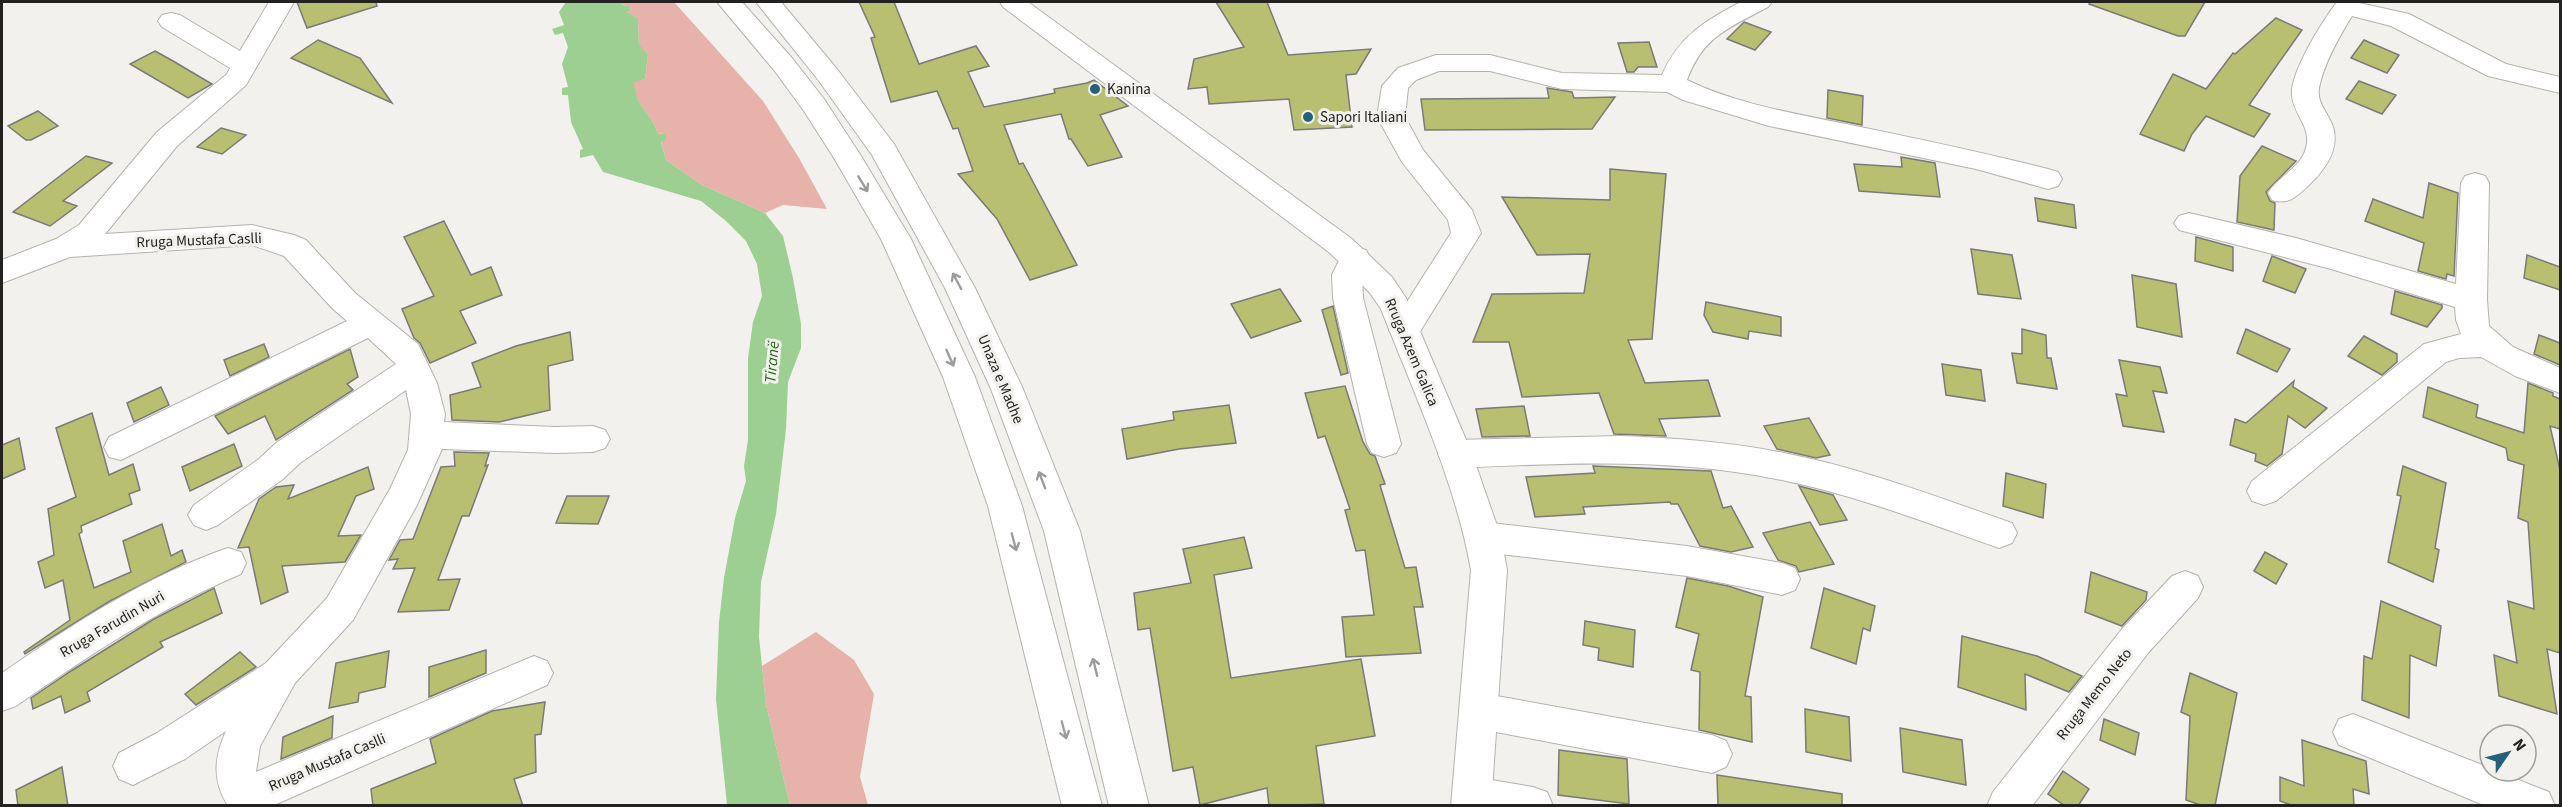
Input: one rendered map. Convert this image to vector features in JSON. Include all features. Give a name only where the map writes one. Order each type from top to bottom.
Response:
[{"type":"main road","points":[[2,272],[67,247],[90,232],[167,139],[237,78],[281,2]]},
{"type":"main road","points":[[708,2],[758,56],[804,114],[835,141]]},
{"type":"main road","points":[[729,2],[790,73],[814,105],[896,239],[959,378],[1005,506],[1082,806]]},
{"type":"main road","name":"Unaza e Madhe","points":[[768,2],[855,110],[884,151],[960,288],[1011,400],[1062,531],[1129,806]]},
{"type":"main road","points":[[786,2],[843,73],[855,96],[855,110]]},
{"type":"main road","name":"Rruga Azem Galica","points":[[1012,2],[1107,70],[1355,258],[1382,285],[1395,306],[1455,454],[1483,537],[1489,570],[1472,801]]},
{"type":"main road","points":[[1672,84],[1680,64],[1692,45],[1726,20],[1759,2]]},
{"type":"main road","points":[[2380,2],[2400,20]]},
{"type":"main road","points":[[2282,193],[2314,165],[2318,157],[2322,132],[2305,98],[2305,86],[2346,8],[2355,8],[2400,20],[2497,69],[2560,85]]},
{"type":"main road","points":[[171,21],[246,66]]},
{"type":"main road","points":[[1405,330],[1466,233],[1462,217],[1412,155],[1391,117],[1395,86],[1407,74],[1436,63],[1490,63],[1562,81],[1672,84],[1693,94],[1768,117],[1976,160],[2048,179]]},
{"type":"main road","points":[[2475,183],[2471,318],[2476,331],[2487,345],[2541,374],[2560,381]]},
{"type":"main road","points":[[2189,223],[2361,265],[2471,300]]},
{"type":"main road","name":"Rruga Mustafa Caslli","points":[[67,247],[252,235],[271,238],[295,249],[344,301],[407,353],[415,367],[428,414],[426,450],[405,495],[345,601],[282,671],[241,742],[236,782],[244,794],[268,788],[534,673]]},
{"type":"main road","points":[[1355,258],[1347,275],[1348,298],[1384,444]]},
{"type":"main road","points":[[122,447],[370,323]]},
{"type":"main road","points":[[2264,491],[2435,353],[2459,346],[2487,345]]},
{"type":"main road","points":[[206,515],[271,469],[288,453],[415,367]]},
{"type":"main road","points":[[428,435],[593,440]]},
{"type":"main road","points":[[1455,454],[1552,450],[1696,453],[1744,460],[1825,477],[1999,533]]},
{"type":"main road","points":[[1483,537],[1688,561],[1782,579]]},
{"type":"main road","name":"Rruga Farudin Nuri","points":[[2,694],[74,643],[129,611],[228,563]]},
{"type":"main road","name":"Rruga Memo Neto","points":[[2015,804],[2135,641],[2185,587]]},
{"type":"main road","name":"Rruga Mustafa Caslli","points":[[133,766],[201,727],[282,671]]},
{"type":"main road","points":[[1480,711],[1712,754]]},
{"type":"main road","points":[[2353,732],[2535,806]]},
{"type":"main road","points":[[1472,801],[1533,806]]},
{"type":"shaded area","points":[[620,2],[674,2],[763,101],[799,158],[827,209],[783,205],[765,213],[702,185],[666,160],[661,141],[665,133],[658,134],[652,120],[637,98],[633,81],[645,79],[648,54],[639,46],[638,20],[627,12],[631,11],[627,5],[624,6]]},
{"type":"shaded area","points":[[816,632],[854,660],[874,694],[860,777],[868,805],[790,805],[766,705],[762,666]]},
{"type":"water","name":"Tiranë","points":[[566,2],[620,2],[624,6],[628,5],[631,11],[627,12],[638,19],[639,45],[648,54],[645,79],[634,82],[635,91],[658,134],[665,133],[666,140],[661,142],[666,160],[702,185],[765,213],[783,236],[801,324],[801,348],[788,382],[786,429],[776,514],[761,582],[759,637],[766,705],[790,805],[727,805],[716,699],[719,622],[724,578],[735,518],[746,481],[744,466],[748,440],[748,358],[753,322],[762,296],[757,264],[746,241],[701,201],[603,172],[593,155],[580,158],[580,150],[583,149],[571,122],[568,95],[562,95],[562,88],[568,87],[562,64],[568,47],[563,33],[555,35],[552,29],[564,25],[559,12]]},
{"type":"building","points":[[297,2],[376,2],[377,6],[307,28]]},
{"type":"building","points":[[859,2],[894,2],[919,64],[976,46],[989,66],[968,72],[984,107],[1055,93],[1054,89],[1094,80],[1128,106],[1100,115],[1122,157],[1088,166],[1069,139],[1061,114],[1004,125],[1019,164],[1023,163],[1077,265],[1030,280],[997,219],[958,174],[973,171],[958,128],[953,129],[937,91],[891,102],[871,38],[875,37]]},
{"type":"building","points":[[1216,2],[1267,2],[1288,55],[1371,49],[1356,74],[1346,75],[1352,127],[1294,130],[1289,99],[1209,104],[1207,87],[1188,89],[1194,59],[1244,47]]},
{"type":"building","points":[[2090,2],[2205,2],[2185,36],[2178,36],[2089,4]]},
{"type":"building","points":[[2276,18],[2302,30],[2249,105],[2270,114],[2254,137],[2206,116],[2192,134],[2184,151],[2140,134],[2173,74],[2206,89],[2233,53],[2235,54]]},
{"type":"building","points":[[1744,22],[1771,32],[1755,50],[1727,39]]},
{"type":"building","points":[[318,40],[360,58],[392,103],[291,58]]},
{"type":"building","points":[[2364,40],[2399,55],[2387,73],[2351,58]]},
{"type":"building","points":[[1649,42],[1657,67],[1638,67],[1634,72],[1627,72],[1618,43]]},
{"type":"building","points":[[155,51],[212,84],[188,98],[130,64]]},
{"type":"building","points":[[2359,81],[2396,95],[2382,114],[2346,99]]},
{"type":"building","points":[[1547,88],[1572,92],[1574,98],[1615,97],[1592,129],[1425,130],[1421,99],[1549,98]]},
{"type":"building","points":[[1828,90],[1863,96],[1862,125],[1827,118]]},
{"type":"building","points":[[38,111],[58,126],[31,140],[26,140],[8,126]]},
{"type":"building","points":[[221,128],[246,135],[222,154],[197,147]]},
{"type":"building","points":[[2262,146],[2296,161],[2266,192],[2270,201],[2275,203],[2274,230],[2237,222],[2240,176]]},
{"type":"building","points":[[86,156],[112,163],[63,201],[77,206],[50,226],[13,212]]},
{"type":"building","points":[[1901,157],[1935,163],[1940,197],[1859,191],[1854,164],[1902,167]]},
{"type":"building","points":[[1610,169],[1666,174],[1652,339],[1628,340],[1645,383],[1708,380],[1720,416],[1659,419],[1666,436],[1614,434],[1599,393],[1522,397],[1509,342],[1473,342],[1492,294],[1584,293],[1590,254],[1537,255],[1502,197],[1610,200]]},
{"type":"building","points":[[2429,183],[2458,193],[2454,276],[2447,274],[2446,279],[2418,271],[2424,243],[2365,221],[2373,199],[2423,218]]},
{"type":"building","points":[[2035,198],[2074,205],[2076,228],[2038,221]]},
{"type":"building","points":[[444,221],[471,275],[491,267],[502,295],[460,311],[476,343],[430,363],[420,343],[414,338],[402,309],[434,296],[404,237]]},
{"type":"building","points":[[2196,237],[2233,247],[2233,271],[2195,261]]},
{"type":"building","points":[[1971,249],[2012,255],[2021,299],[1978,294]]},
{"type":"building","points":[[2527,255],[2560,267],[2560,290],[2524,278]]},
{"type":"building","points":[[2272,256],[2306,269],[2295,293],[2263,281]]},
{"type":"building","points":[[2132,275],[2176,284],[2182,337],[2137,327]]},
{"type":"building","points":[[1280,289],[1301,321],[1251,338],[1231,304]]},
{"type":"building","points":[[2395,291],[2442,305],[2442,308],[2427,327],[2391,314]]},
{"type":"building","points":[[1706,302],[1781,317],[1781,336],[1749,331],[1748,339],[1713,332],[1704,315]]},
{"type":"building","points":[[1333,306],[1348,373],[1341,375],[1322,310]]},
{"type":"building","points":[[2022,329],[2046,335],[2047,358],[2051,358],[2057,389],[2017,383],[2012,353],[2022,354]]},
{"type":"building","points":[[2246,329],[2290,349],[2277,372],[2237,353]]},
{"type":"building","points":[[570,332],[573,360],[548,366],[550,410],[499,422],[452,420],[450,395],[481,387],[472,363],[516,346]]},
{"type":"building","points":[[2539,335],[2560,343],[2560,365],[2534,354]]},
{"type":"building","points":[[2364,336],[2397,354],[2397,362],[2382,375],[2348,356]]},
{"type":"building","points":[[264,344],[269,357],[230,376],[224,360]]},
{"type":"building","points":[[350,349],[358,377],[347,384],[353,390],[276,440],[265,416],[228,434],[215,416]]},
{"type":"building","points":[[2119,360],[2160,367],[2167,393],[2153,391],[2164,432],[2123,426],[2116,394],[2127,396]]},
{"type":"building","points":[[1942,364],[1981,370],[1985,401],[1946,395]]},
{"type":"building","points":[[2294,381],[2293,387],[2327,408],[2305,428],[2288,416],[2282,454],[2267,466],[2255,461],[2256,454],[2230,445],[2235,419],[2246,423]]},
{"type":"building","points":[[2528,383],[2553,393],[2553,396],[2560,399],[2560,429],[2550,426],[2560,470],[2560,653],[2547,649],[2557,714],[2499,696],[2494,655],[2517,663],[2508,601],[2534,609],[2528,522],[2518,518],[2524,465],[2508,460],[2506,448],[2423,417],[2428,387],[2478,405],[2476,417],[2524,433]]},
{"type":"building","points":[[1345,386],[1363,442],[1370,454],[1375,456],[1385,484],[1380,485],[1405,568],[1416,567],[1423,607],[1414,607],[1421,653],[1346,657],[1342,617],[1374,615],[1365,550],[1356,551],[1345,510],[1350,509],[1325,436],[1318,438],[1305,393]]},
{"type":"building","points":[[161,387],[169,405],[134,422],[127,403]]},
{"type":"building","points":[[1229,405],[1236,443],[1179,449],[1127,459],[1122,429],[1174,420],[1173,412]]},
{"type":"building","points":[[1524,406],[1530,436],[1482,437],[1476,409]]},
{"type":"building","points":[[92,413],[109,475],[133,464],[140,490],[129,494],[132,504],[81,526],[82,532],[79,534],[94,588],[131,572],[123,541],[162,524],[171,556],[182,550],[186,562],[110,601],[25,654],[24,652],[70,620],[63,580],[45,588],[38,562],[54,555],[48,509],[76,497],[56,428]]},
{"type":"building","points":[[1809,418],[1830,455],[1816,458],[1777,449],[1764,426]]},
{"type":"building","points":[[19,438],[25,469],[2,479],[2,445]]},
{"type":"building","points":[[234,444],[242,466],[190,491],[182,467]]},
{"type":"building","points":[[454,452],[489,453],[485,466],[488,465],[469,516],[462,516],[438,580],[460,579],[449,610],[398,612],[415,568],[393,569],[398,559],[389,560],[400,540],[413,539],[441,467],[455,466]]},
{"type":"building","points":[[1593,466],[1711,471],[1723,508],[1731,506],[1753,547],[1731,552],[1700,546],[1678,504],[1670,502],[1583,507],[1585,514],[1535,517],[1526,477],[1595,473]]},
{"type":"building","points":[[2403,466],[2446,483],[2435,548],[2439,550],[2433,582],[2388,562],[2401,496],[2397,495]]},
{"type":"building","points":[[368,467],[374,489],[356,496],[338,536],[361,535],[345,562],[282,566],[288,592],[261,604],[249,547],[238,548],[259,499],[276,487],[294,485],[288,499]]},
{"type":"building","points":[[2006,473],[2046,484],[2043,518],[2003,506]]},
{"type":"building","points":[[1799,486],[1833,495],[1847,520],[1820,525]]},
{"type":"building","points":[[567,496],[609,496],[598,524],[556,523]]},
{"type":"building","points":[[1810,522],[1834,564],[1799,572],[1796,566],[1778,560],[1763,533]]},
{"type":"building","points":[[1244,537],[1252,568],[1214,575],[1231,678],[1361,659],[1375,736],[1316,746],[1324,804],[1269,806],[1267,788],[1200,805],[1193,767],[1173,771],[1150,628],[1138,630],[1134,593],[1191,583],[1183,549]]},
{"type":"building","points":[[2265,552],[2287,564],[2276,584],[2254,571]]},
{"type":"building","points":[[2091,572],[2147,592],[2146,600],[2122,626],[2085,612]]},
{"type":"building","points":[[1687,578],[1728,586],[1763,597],[1745,696],[1751,697],[1752,742],[1699,730],[1700,672],[1691,670],[1699,634],[1676,627]]},
{"type":"building","points":[[214,588],[222,613],[160,642],[163,647],[87,692],[90,701],[65,713],[61,696],[33,709],[31,698],[71,671],[154,619]]},
{"type":"building","points":[[1824,588],[1875,606],[1870,631],[1863,628],[1856,664],[1811,648]]},
{"type":"building","points":[[2381,601],[2441,626],[2436,666],[2410,655],[2409,718],[2362,700],[2364,656],[2372,659]]},
{"type":"building","points":[[1585,621],[1635,630],[1633,667],[1598,660],[1599,648],[1583,645]]},
{"type":"building","points":[[1962,636],[2037,656],[2082,676],[2069,692],[2025,674],[2026,710],[1958,687]]},
{"type":"building","points":[[486,650],[486,673],[429,697],[429,667]]},
{"type":"building","points":[[389,651],[385,687],[359,693],[358,702],[329,708],[336,663]]},
{"type":"building","points":[[240,652],[256,667],[196,705],[185,694]]},
{"type":"building","points":[[2190,673],[2237,693],[2215,806],[2203,806],[2186,800],[2190,716],[2181,712]]},
{"type":"building","points":[[545,702],[541,734],[535,735],[536,772],[514,779],[523,806],[373,806],[371,789],[436,763],[430,739],[492,711]]},
{"type":"building","points":[[1805,709],[1849,717],[1851,761],[1806,752]]},
{"type":"building","points":[[333,716],[332,738],[281,759],[283,737]]},
{"type":"building","points":[[2104,719],[2139,733],[2135,755],[2100,740]]},
{"type":"building","points":[[1900,728],[1962,740],[1966,785],[1903,772]]},
{"type":"building","points":[[2302,740],[2366,761],[2369,794],[2353,789],[2354,806],[2294,806],[2280,801],[2280,777],[2304,786]]},
{"type":"building","points":[[1559,750],[1627,759],[1629,804],[1558,795]]},
{"type":"building","points":[[62,767],[68,806],[18,806],[16,790]]},
{"type":"building","points":[[2063,771],[2089,789],[2078,806],[2065,806],[2048,794]]},
{"type":"building","points":[[1717,775],[1842,794],[1842,806],[1718,806]]},
{"type":"place","name":"Kanina","points":[[1095,89]]},
{"type":"place","name":"Sapori Italiani","points":[[1308,117]]}]
